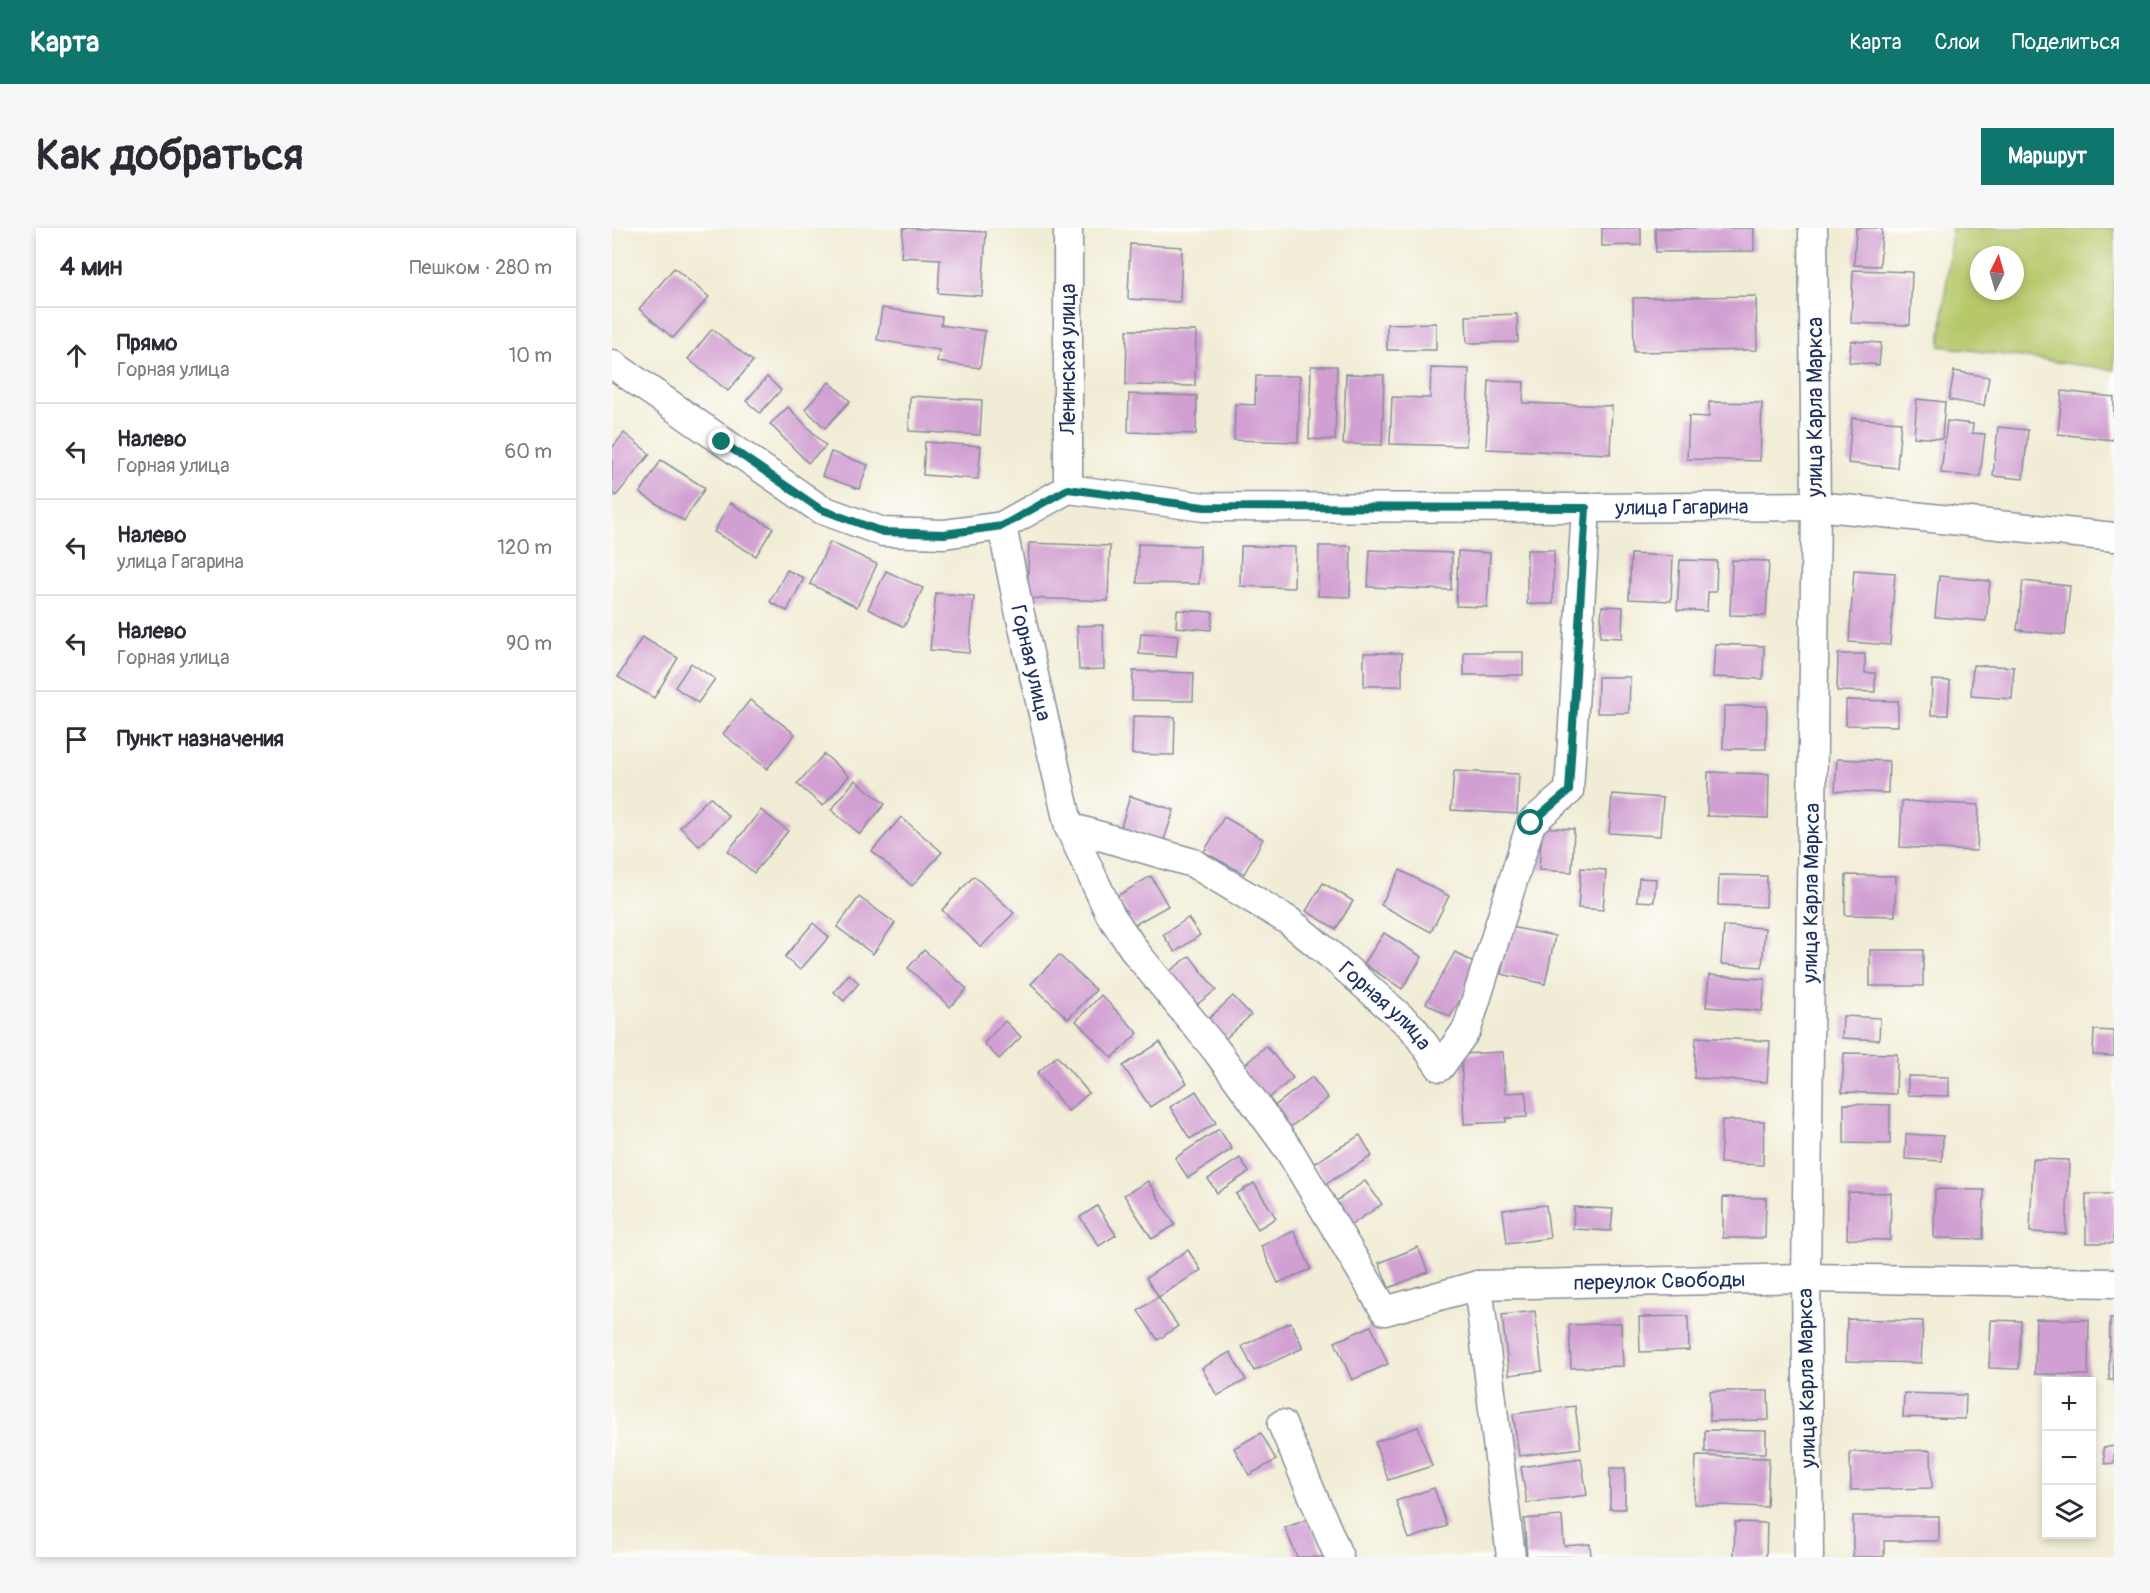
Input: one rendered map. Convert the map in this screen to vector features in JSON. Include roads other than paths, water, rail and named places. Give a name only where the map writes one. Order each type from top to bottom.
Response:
[{"type":"street","name":"Ленинская улица","points":[[1068,228],[1068,489]]},
{"type":"street","name":"улица Карла Маркса","points":[[1809,1557],[1806,1278],[1816,506],[1814,228]]},
{"type":"street","points":[[612,364],[820,509],[883,532],[944,534],[1002,526],[1068,489]]},
{"type":"street","name":"улица Гагарина","points":[[1068,489],[1204,507],[1816,506],[2114,537]]},
{"type":"street","name":"Горная улица","points":[[1002,526],[1069,827],[1193,863],[1289,921],[1413,1028],[1440,1067],[1467,1029],[1531,823],[1569,791],[1586,508]]},
{"type":"street","name":"переулок Свободы","points":[[1069,827],[1110,914],[1137,954],[1216,1050],[1289,1150],[1386,1311],[1478,1285],[1806,1278],[2114,1283]]},
{"type":"street","points":[[1478,1285],[1511,1557]]},
{"type":"street","points":[[1281,1424],[1339,1557]]}]
